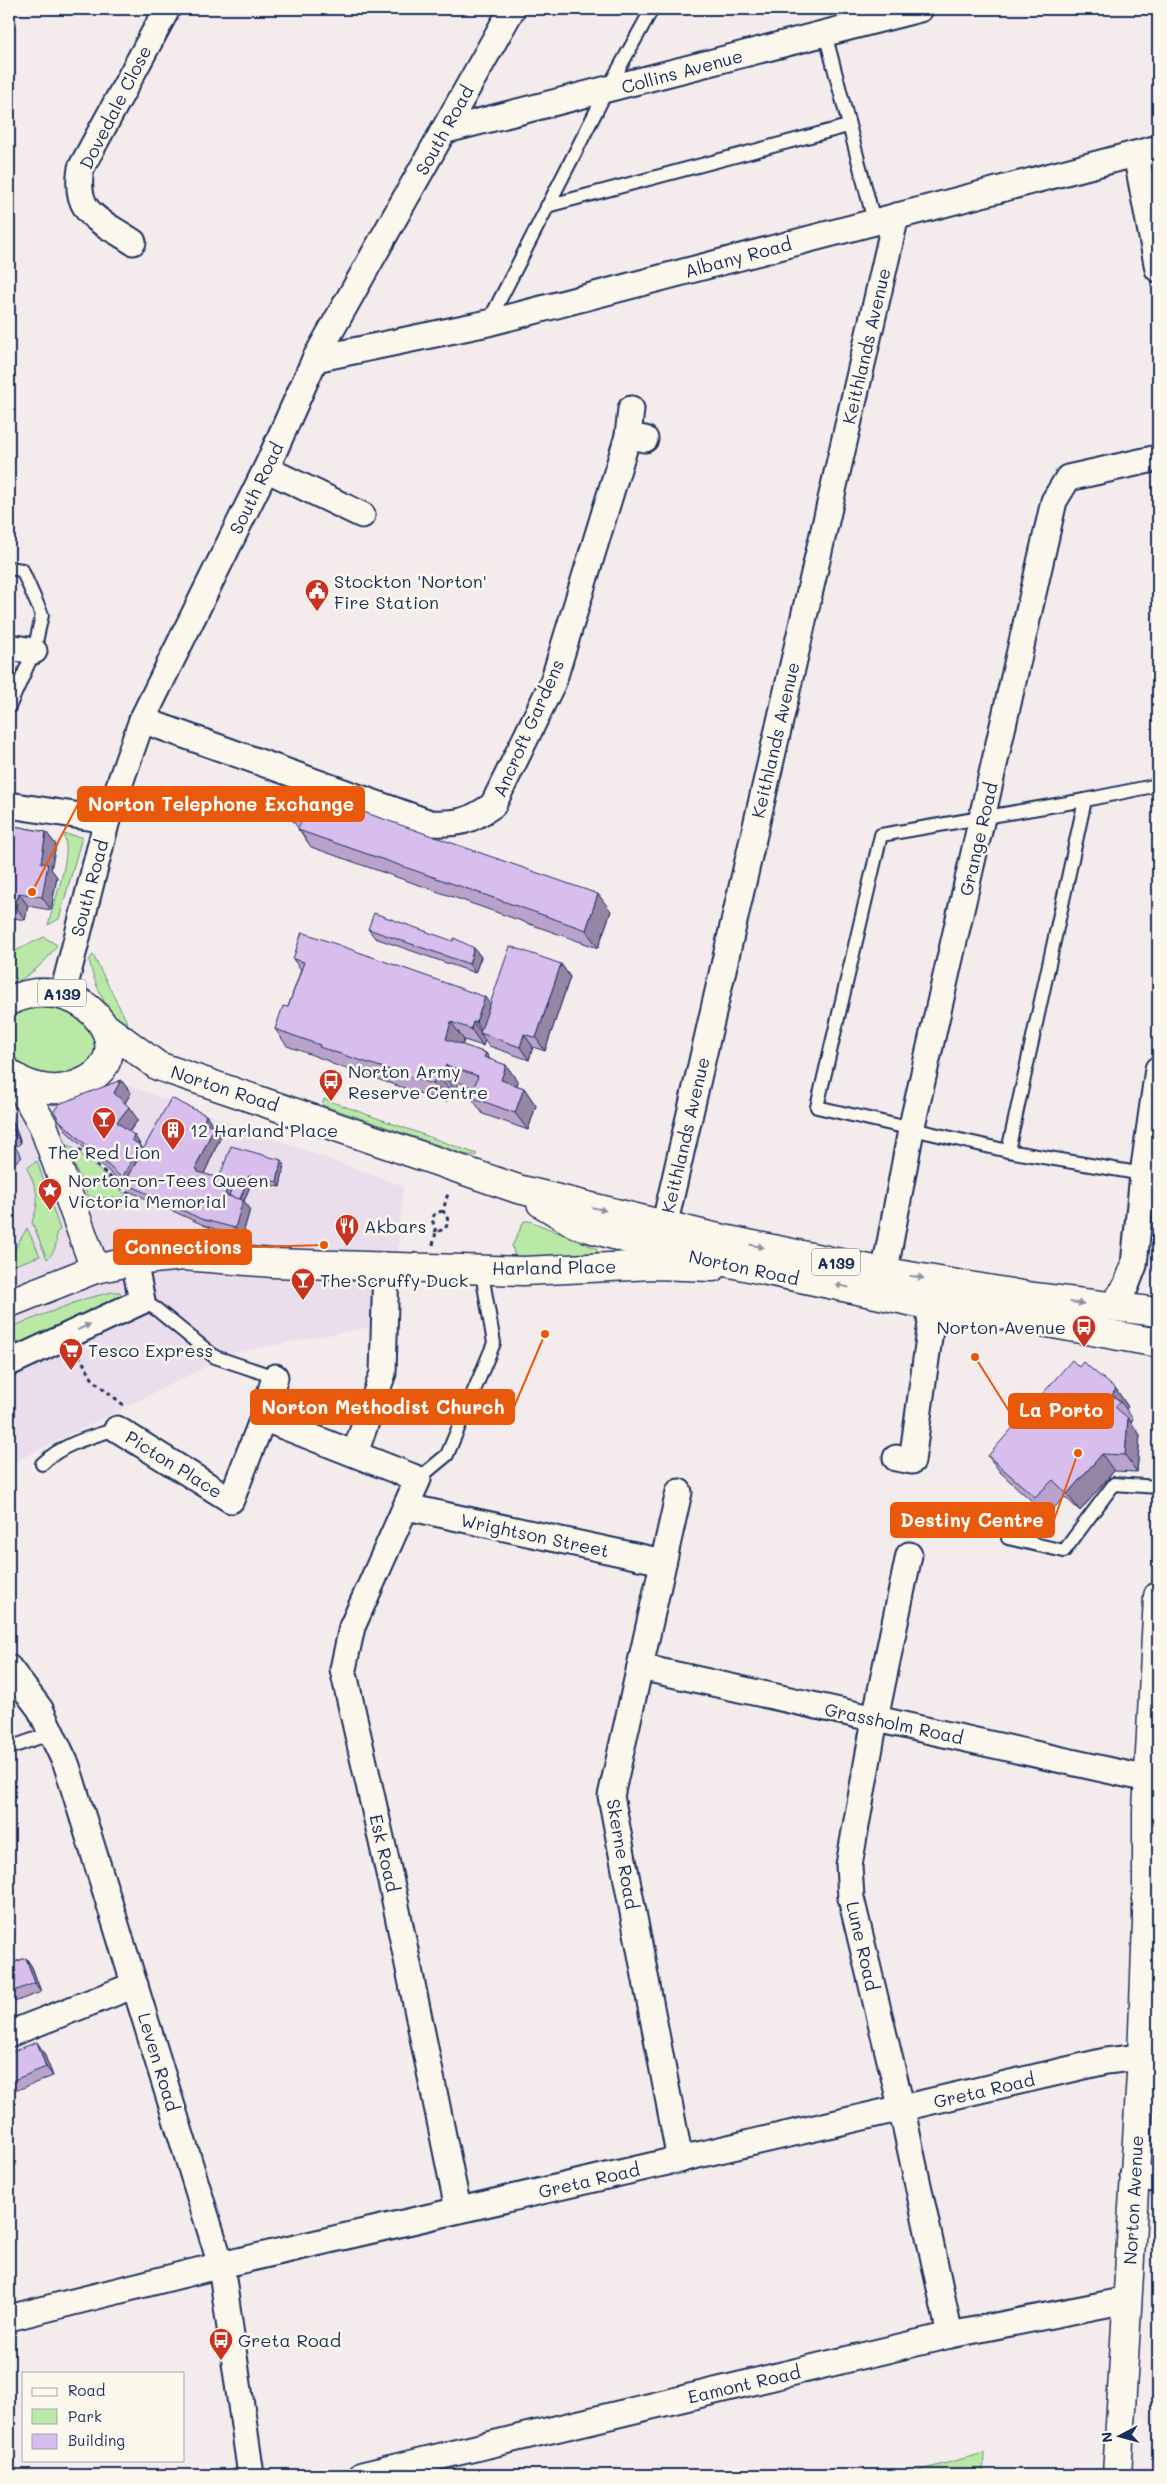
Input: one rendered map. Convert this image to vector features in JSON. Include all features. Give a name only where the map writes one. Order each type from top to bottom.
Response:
[{"type":"main road","name":"A139","points":[[9,1000],[23,994],[41,992],[63,993],[76,999],[104,1026]]},
{"type":"main road","name":"Norton Road","points":[[104,1026],[158,1066],[518,1188],[576,1224],[744,1268],[1034,1297],[1158,1312]]},
{"type":"main road","points":[[100,1072],[109,1057],[110,1042],[104,1026]]},
{"type":"main road","name":"Norton Road","points":[[100,1072],[158,1066]]},
{"type":"main road","name":"A139","points":[[12,1076],[38,1087],[61,1090],[86,1083],[100,1072]]},
{"type":"main road","points":[[12,1076],[42,1125],[95,1269]]},
{"type":"main road","points":[[42,1125],[61,1090]]},
{"type":"main road","name":"Norton Road","points":[[659,1246],[714,1237],[882,1282],[928,1305],[1015,1317],[1158,1343]]},
{"type":"main road","name":"Harland Place","points":[[9,1303],[95,1269],[134,1261],[183,1256],[273,1263],[481,1268],[523,1271],[659,1246]]},
{"type":"main road","name":"Norton Avenue","points":[[1117,2475],[1127,2300],[1146,2178],[1150,2056],[1147,1923],[1152,1813],[1148,1779],[1156,1672],[1158,1596]]},
{"type":"street","name":"Dovedale Close","points":[[133,242],[87,212],[80,200],[78,187],[81,168],[166,9]]},
{"type":"street","name":"South Road","points":[[63,993],[107,820],[142,720],[266,469],[315,359],[512,9]]},
{"type":"street","name":"Collins Avenue","points":[[444,131],[920,9]]},
{"type":"street","name":"Albany Road","points":[[315,359],[488,323],[1147,151]]},
{"type":"street","points":[[1147,151],[1158,269]]},
{"type":"street","name":"Keithlands Avenue","points":[[659,1246],[885,218]]},
{"type":"street","name":"Ancroft Gardens","points":[[142,720],[430,823],[459,824],[475,818],[493,805],[552,682],[637,437],[631,409]]},
{"type":"street","name":"Grange Road","points":[[882,1282],[911,1130],[1054,501],[1068,478],[1158,458]]},
{"type":"street","points":[[266,469],[362,515]]},
{"type":"street","points":[[9,647],[34,651]]},
{"type":"street","points":[[9,805],[107,820]]},
{"type":"street","points":[[1111,1307],[1126,1286],[1134,1265],[1143,1174],[1158,1068]]},
{"type":"street","points":[[9,1363],[142,1301],[134,1261]]},
{"type":"street","points":[[355,1454],[383,1374],[386,1266]]},
{"type":"street","points":[[896,1458],[912,1461],[931,1323],[928,1305]]},
{"type":"street","points":[[275,1377],[263,1418],[418,1479]]},
{"type":"street","name":"Picton Place","points":[[116,1429],[232,1500],[263,1418]]},
{"type":"street","name":"Esk Road","points":[[418,1479],[407,1508],[352,1627],[343,1669],[393,1891],[458,2209]]},
{"type":"street","name":"Skerne Road","points":[[679,1492],[611,1796],[680,2160]]},
{"type":"street","name":"Wrightson Street","points":[[407,1508],[663,1562]]},
{"type":"street","name":"Lune Road","points":[[909,1555],[875,1719],[849,1865],[852,1898],[902,2110],[950,2334]]},
{"type":"street","name":"Grassholm Road","points":[[640,1667],[1148,1779]]},
{"type":"street","name":"Leven Road","points":[[9,1668],[40,1709],[67,1766],[221,2265],[251,2475]]},
{"type":"street","points":[[9,2034],[135,1985]]},
{"type":"street","name":"Greta Road","points":[[9,2318],[458,2209],[902,2110],[1106,2061],[1150,2056]]},
{"type":"street","name":"Eamont Road","points":[[362,2475],[950,2334],[1127,2300]]},
{"type":"lane","points":[[488,323],[607,90],[652,9]]},
{"type":"lane","points":[[825,33],[848,126],[885,218]]},
{"type":"lane","points":[[548,206],[848,126]]},
{"type":"lane","points":[[9,568],[22,570],[42,615],[34,651],[9,707]]},
{"type":"lane","points":[[1143,1174],[1008,1151],[817,1107],[881,835],[1085,800],[1158,785]]},
{"type":"lane","points":[[1008,1151],[1085,800]]},
{"type":"lane","points":[[418,1479],[447,1455],[494,1343],[481,1268]]},
{"type":"lane","points":[[142,1301],[156,1309],[215,1357],[275,1377]]},
{"type":"lane","points":[[42,1464],[53,1453],[83,1439],[116,1429]]},
{"type":"lane","points":[[1010,1514],[1008,1538],[1064,1551],[1114,1484],[1158,1487]]},
{"type":"lane","points":[[9,1748],[52,1733]]},
{"type":"path","points":[[76,1146],[130,1195]]},
{"type":"path","points":[[442,1211],[448,1193]]},
{"type":"path","points":[[436,1232],[445,1229],[448,1223],[447,1216],[442,1211]]},
{"type":"path","points":[[432,1248],[436,1232],[432,1219],[435,1213],[442,1211]]},
{"type":"path","points":[[71,1358],[79,1354],[93,1380],[134,1412],[116,1429]]},
{"type":"shaded area","points":[[130,1086],[403,1186],[396,1276],[371,1327],[234,1353],[9,1465],[9,1097],[12,1100]]},
{"type":"green space","points":[[63,834],[82,837],[59,919],[48,925],[58,892],[66,853],[66,842]]},
{"type":"green space","points":[[44,937],[57,945],[36,969],[9,986],[9,954]]},
{"type":"green space","points":[[93,955],[129,1026],[127,1028],[113,1014],[102,997],[94,979],[89,960]]},
{"type":"green space","points":[[42,1008],[73,1013],[88,1024],[94,1038],[94,1053],[87,1066],[81,1071],[62,1075],[40,1074],[30,1070],[15,1057],[9,1035],[11,1021],[24,1011]]},
{"type":"green space","points":[[324,1099],[477,1154],[475,1156],[464,1154],[322,1105]]},
{"type":"green space","points":[[65,1144],[86,1158],[125,1194],[125,1197],[95,1198],[88,1196]]},
{"type":"green space","points":[[37,1161],[60,1230],[56,1233],[54,1250],[47,1259],[32,1222],[37,1195],[27,1168]]},
{"type":"green space","points":[[524,1221],[530,1221],[596,1248],[599,1256],[515,1257],[512,1246]]},
{"type":"green space","points":[[27,1228],[40,1256],[9,1267],[9,1259]]},
{"type":"green space","points":[[112,1292],[120,1292],[122,1302],[9,1357],[9,1328],[84,1299]]},
{"type":"green space","points":[[984,2453],[983,2475],[903,2475]]},
{"type":"building","points":[[291,797],[349,817],[352,808],[598,894],[586,930],[298,830],[303,817],[287,812]]},
{"type":"building","points":[[9,825],[46,832],[41,863],[48,864],[42,897],[19,893],[16,907],[9,905]]},
{"type":"building","points":[[374,913],[453,941],[454,938],[474,948],[469,964],[368,929]]},
{"type":"building","points":[[302,932],[485,997],[476,1022],[473,1022],[471,1029],[451,1022],[446,1039],[486,1053],[484,1057],[506,1065],[501,1080],[524,1088],[515,1113],[471,1097],[478,1076],[446,1065],[443,1074],[437,1073],[433,1084],[319,1047],[320,1045],[275,1029],[283,1006],[288,1007],[304,962],[293,959]]},
{"type":"building","points":[[510,946],[561,964],[536,1038],[524,1034],[520,1047],[480,1033]]},
{"type":"building","name":"The Red Lion","points":[[121,1080],[114,1093],[129,1107],[117,1122],[134,1135],[132,1140],[140,1145],[122,1178],[59,1120],[54,1111],[59,1104]]},
{"type":"building","points":[[171,1098],[206,1115],[204,1122],[214,1127],[196,1167],[198,1172],[229,1181],[225,1195],[243,1200],[235,1228],[201,1219],[125,1183]]},
{"type":"building","points":[[9,1119],[15,1134],[9,1138]]},
{"type":"building","points":[[231,1146],[281,1160],[277,1182],[249,1176],[240,1199],[229,1196],[232,1186],[229,1181],[219,1178]]},
{"type":"building","points":[[1072,1360],[1079,1367],[1083,1362],[1116,1389],[1112,1395],[1121,1402],[1115,1407],[1128,1418],[1125,1455],[1102,1454],[1067,1494],[1053,1480],[1035,1497],[988,1456]]},
{"type":"building","points":[[26,1958],[35,1983],[9,1993],[9,1964]]},
{"type":"building","points":[[37,2042],[46,2067],[9,2082],[9,2053]]},
{"type":"place","name":"Stockton 'Norton' Fire Station","points":[[317,612]]},
{"type":"place","name":"Norton Telephone Exchange","points":[[32,892]]},
{"type":"place","name":"Norton Army Reserve Centre","points":[[331,1102]]},
{"type":"place","name":"The Red Lion","points":[[104,1140]]},
{"type":"place","name":"12 Harland Place","points":[[173,1151]]},
{"type":"place","name":"Norton-on-Tees Queen Victoria Memorial","points":[[50,1211]]},
{"type":"place","name":"Connections","points":[[324,1245]]},
{"type":"place","name":"Akbars","points":[[347,1247]]},
{"type":"place","name":"The Scruffy Duck","points":[[303,1301]]},
{"type":"place","name":"Norton Methodist Church","points":[[545,1334]]},
{"type":"place","name":"Norton Avenue","points":[[1084,1348]]},
{"type":"place","name":"La Porto","points":[[975,1357]]},
{"type":"place","name":"Tesco Express","points":[[71,1371]]},
{"type":"place","name":"Destiny Centre","points":[[1078,1453]]},
{"type":"place","name":"Greta Road","points":[[221,2361]]}]
